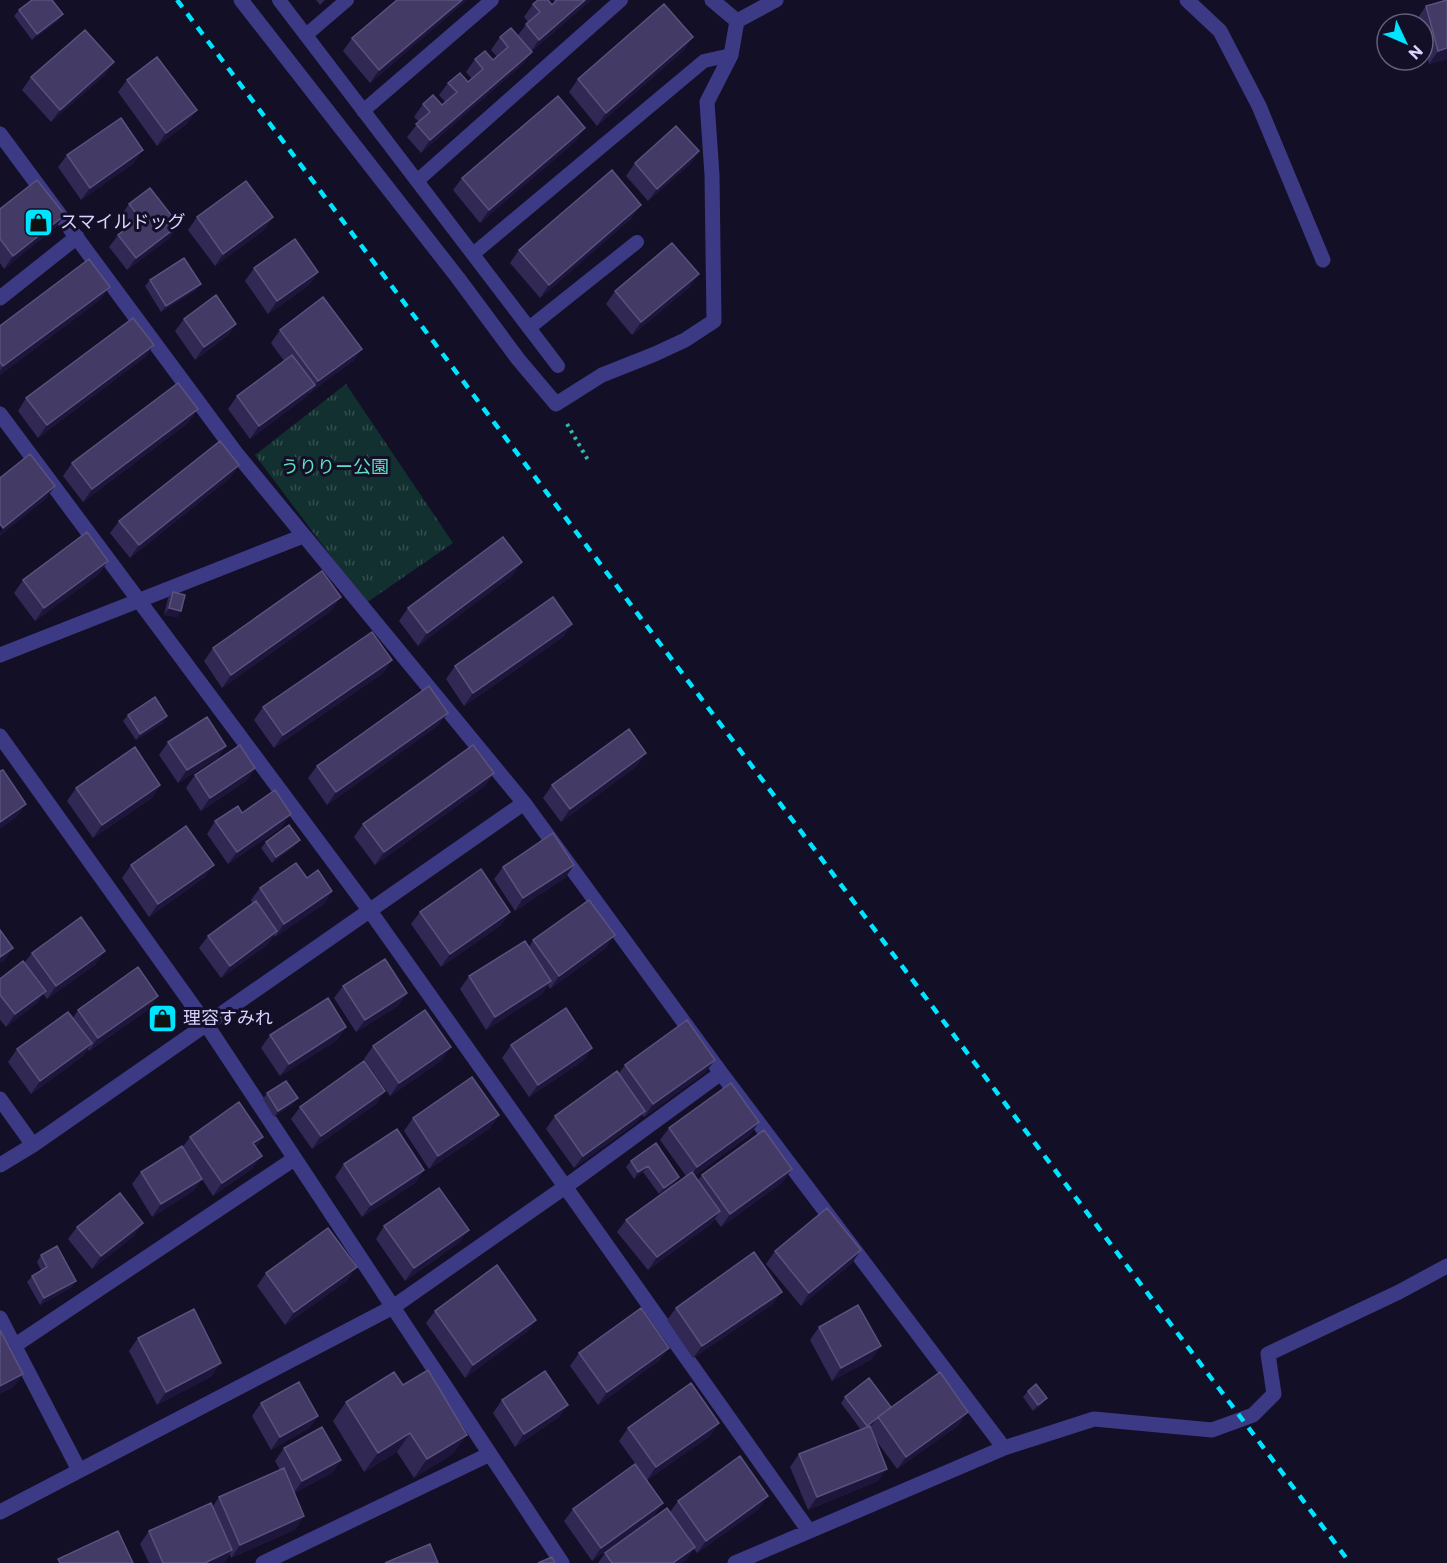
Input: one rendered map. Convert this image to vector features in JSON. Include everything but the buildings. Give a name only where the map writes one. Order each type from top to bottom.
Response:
[{"type":"street","points":[[241,0],[458,278],[518,359],[556,404],[602,375],[656,354],[685,340],[714,321],[712,175],[707,102],[731,55],[736,21]]},
{"type":"street","points":[[712,0],[736,21]]},
{"type":"street","points":[[736,21],[776,0]]},
{"type":"street","points":[[1187,0],[1220,31],[1259,106],[1323,260]]},
{"type":"street","points":[[0,134],[236,453],[524,803],[721,1073],[1004,1448]]},
{"type":"street","points":[[0,298],[77,237]]},
{"type":"street","points":[[0,414],[370,911],[809,1531]]},
{"type":"street","points":[[0,655],[303,536]]},
{"type":"street","points":[[0,735],[206,1024],[562,1563]]},
{"type":"street","points":[[0,1165],[33,1145],[524,803]]},
{"type":"street","points":[[0,1512],[393,1308],[565,1187],[721,1073]]},
{"type":"street","points":[[0,1099],[33,1145]]},
{"type":"street","points":[[14,1346],[294,1159]]},
{"type":"street","points":[[735,1563],[1004,1448],[1094,1419],[1212,1430],[1253,1415],[1274,1394],[1268,1354],[1399,1292],[1447,1266]]},
{"type":"street","points":[[0,1318],[80,1470]]},
{"type":"street","points":[[263,1563],[490,1454]]},
{"type":"lane","points":[[279,0],[558,366]]},
{"type":"lane","points":[[306,36],[347,0]]},
{"type":"lane","points":[[363,111],[492,0]]},
{"type":"lane","points":[[417,181],[621,0]]},
{"type":"lane","points":[[473,254],[704,61],[731,55]]},
{"type":"lane","points":[[529,328],[637,242]]},
{"type":"path","points":[[556,404],[588,460]]},
{"type":"green space","name":"うりりー公園","points":[[346,384],[453,543],[366,603],[255,455]]},
{"type":"railway","points":[[177,0],[1350,1563]]},
{"type":"place","name":"スマイルドッグ","points":[[39,222]]},
{"type":"place","name":"理容すみれ","points":[[162,1018]]}]
